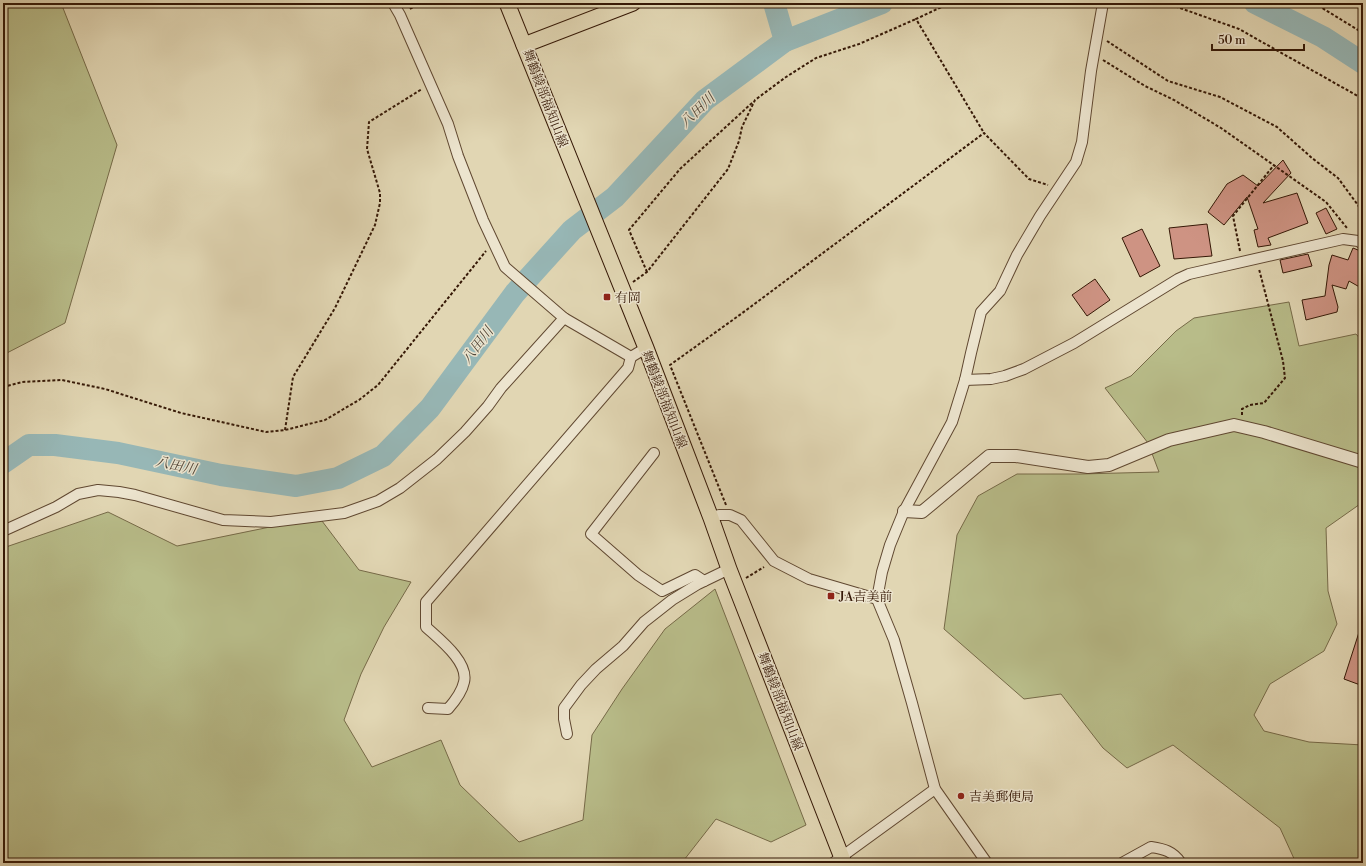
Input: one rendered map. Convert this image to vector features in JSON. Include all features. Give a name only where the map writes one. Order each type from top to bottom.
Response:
[{"type":"main road","points":[[507,3],[524,45]]},
{"type":"main road","name":"舞鶴綾部福知山線","points":[[633,3],[524,45],[646,348],[839,861]]},
{"type":"street","points":[[393,3],[400,15],[448,124],[458,156],[504,267],[564,318],[631,357]]},
{"type":"street","points":[[987,863],[935,789],[894,640],[877,599],[882,572],[890,545],[904,511],[952,422],[965,380],[981,312],[1000,291],[1017,255],[1076,162],[1082,142],[1094,54],[1103,3]]},
{"type":"street","points":[[965,380],[991,379],[1024,369],[1074,343],[1178,279],[1189,274],[1343,239],[1358,241],[1363,244]]},
{"type":"street","points":[[3,531],[56,507],[78,494],[98,490],[135,495],[223,520],[264,522],[285,521],[344,513],[378,501],[400,488],[443,454],[466,432],[501,388],[564,318]]},
{"type":"street","points":[[428,708],[448,709],[457,698],[465,681],[464,668],[450,649],[426,627],[426,602],[628,368],[631,357],[646,348]]},
{"type":"street","points":[[904,511],[922,512],[989,456],[1016,456],[1088,467],[1108,465],[1169,440],[1234,425],[1264,432],[1363,462]]},
{"type":"street","points":[[654,454],[591,534],[638,575],[662,591],[695,575],[704,580]]},
{"type":"street","points":[[711,518],[719,515],[730,515],[741,520],[774,561],[809,579],[877,599]]},
{"type":"street","points":[[567,734],[564,719],[564,708],[581,685],[596,669],[623,646],[644,622],[672,600],[704,580],[729,569]]},
{"type":"street","points":[[839,861],[935,789]]},
{"type":"street","points":[[1122,863],[1151,846],[1167,850],[1177,856],[1181,863]]},
{"type":"path","points":[[647,272],[629,230],[680,169],[755,100],[786,77],[816,58],[859,44],[950,3]]},
{"type":"path","points":[[1166,3],[1238,30],[1363,99]]},
{"type":"path","points":[[1314,3],[1363,33]]},
{"type":"path","points":[[916,19],[984,133],[1029,179],[1059,188]]},
{"type":"path","points":[[1098,34],[1168,81],[1220,97],[1277,127],[1312,158],[1338,178],[1363,212]]},
{"type":"path","points":[[1094,54],[1145,86],[1174,100],[1221,128],[1326,202],[1351,233]]},
{"type":"path","points":[[285,430],[293,377],[336,308],[375,225],[380,203],[380,193],[367,149],[369,122],[430,84]]},
{"type":"path","points":[[622,290],[647,272],[728,169],[742,127],[755,100]]},
{"type":"path","points":[[730,515],[670,365],[984,133]]},
{"type":"path","points":[[1241,254],[1233,216],[1274,165]]},
{"type":"path","points":[[3,387],[22,382],[62,380],[105,389],[181,413],[266,432],[285,430],[325,420],[359,400],[378,385],[493,242]]},
{"type":"path","points":[[1242,427],[1242,409],[1250,405],[1264,403],[1285,378],[1283,361],[1256,258]]},
{"type":"path","points":[[745,579],[774,561]]},
{"type":"green space","points":[[3,3],[61,3],[117,145],[65,323],[3,355]]},
{"type":"green space","points":[[1289,302],[1299,346],[1356,334],[1363,342],[1363,502],[1326,528],[1328,591],[1337,624],[1324,651],[1270,684],[1254,715],[1264,731],[1309,742],[1363,745],[1363,863],[1296,863],[1280,828],[1173,745],[1127,768],[1103,748],[1061,694],[1024,699],[944,629],[957,535],[978,496],[1017,474],[1159,472],[1148,443],[1105,388],[1131,376],[1176,331],[1194,318]]},
{"type":"green space","points":[[108,512],[177,546],[319,517],[359,570],[411,582],[384,627],[361,674],[344,720],[372,767],[441,740],[460,785],[519,842],[583,820],[592,735],[622,689],[665,629],[715,589],[806,825],[771,842],[716,819],[684,860],[685,863],[3,863],[3,548]]},
{"type":"building","points":[[1283,160],[1291,173],[1263,203],[1297,193],[1308,223],[1268,238],[1271,245],[1258,247],[1254,230],[1258,229],[1247,197],[1224,225],[1208,212],[1227,184],[1243,175],[1258,186]]},
{"type":"building","points":[[1326,208],[1337,229],[1326,234],[1316,213]]},
{"type":"building","points":[[1207,224],[1212,256],[1174,259],[1169,228]]},
{"type":"building","points":[[1142,229],[1160,266],[1140,277],[1122,238]]},
{"type":"building","points":[[1353,248],[1363,252],[1363,289],[1349,281],[1346,289],[1332,285],[1338,307],[1337,312],[1306,320],[1302,300],[1325,296],[1329,265],[1332,255],[1348,260]]},
{"type":"building","points":[[1308,254],[1312,266],[1283,273],[1280,260]]},
{"type":"building","points":[[1095,279],[1110,300],[1087,316],[1072,295]]},
{"type":"building","points":[[1361,626],[1363,626],[1363,686],[1344,679]]},
{"type":"waterway","points":[[774,3],[785,41]]},
{"type":"waterway","name":"八田川","points":[[3,463],[29,445],[55,445],[118,453],[221,475],[296,486],[338,478],[383,456],[430,408],[515,293],[572,230],[615,197],[705,100],[785,41],[882,3]]},
{"type":"waterway","name":"八田川","points":[[1255,3],[1323,37],[1363,63]]},
{"type":"place","name":"有岡","points":[[607,297]]},
{"type":"place","name":"JA吉美前","points":[[831,596]]},
{"type":"place","name":"吉美郵便局","points":[[961,796]]}]
